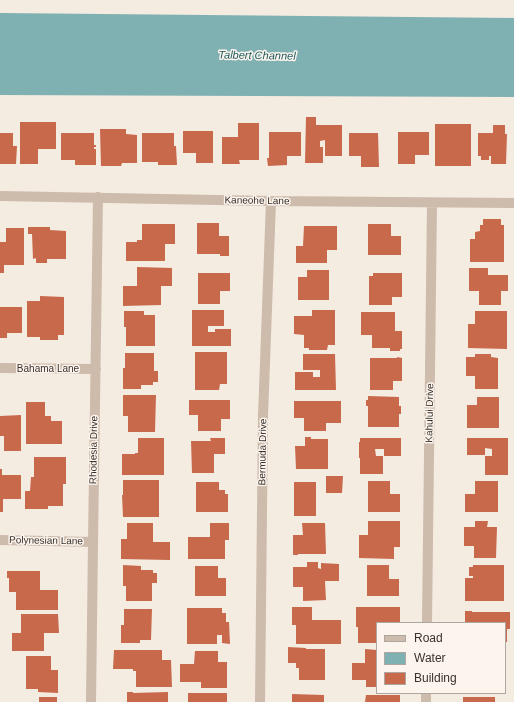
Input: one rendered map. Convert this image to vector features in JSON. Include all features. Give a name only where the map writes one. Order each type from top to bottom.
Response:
[{"type":"street","name":"Kaneohe Lane","points":[[0,196],[271,201],[514,203]]},
{"type":"street","name":"Rhodesia Drive","points":[[91,702],[92,542],[98,197]]},
{"type":"street","name":"Bermuda Drive","points":[[260,702],[263,416],[271,201]]},
{"type":"street","name":"Kahului Drive","points":[[427,622],[432,203]]},
{"type":"street","name":"Bahama Lane","points":[[0,368],[96,369]]},
{"type":"street","name":"Polynesian Lane","points":[[0,540],[92,542]]},
{"type":"water","name":"Talbert Channel","points":[[0,13],[514,18],[514,97],[0,95]]},
{"type":"building","points":[[306,117],[316,117],[316,125],[342,125],[342,156],[325,156],[325,140],[320,141],[320,147],[323,147],[323,163],[305,163]]},
{"type":"building","points":[[20,122],[56,122],[56,149],[38,149],[38,164],[20,164]]},
{"type":"building","points":[[238,123],[259,123],[259,160],[239,160],[240,164],[222,164],[222,137],[238,137]]},
{"type":"building","points":[[435,124],[471,124],[471,166],[435,166]]},
{"type":"building","points":[[493,125],[505,125],[505,134],[507,134],[506,164],[491,164],[491,156],[489,156],[489,160],[481,160],[481,156],[478,156],[478,133],[493,133]]},
{"type":"building","points":[[100,129],[126,129],[126,134],[137,135],[137,163],[122,163],[121,166],[101,166]]},
{"type":"building","points":[[183,131],[213,131],[213,163],[196,163],[196,153],[183,153]]},
{"type":"building","points":[[269,132],[301,132],[301,156],[287,156],[287,165],[268,166],[267,158],[269,158]]},
{"type":"building","points":[[398,132],[429,132],[429,155],[415,155],[415,164],[398,164]]},
{"type":"building","points":[[0,133],[13,133],[13,146],[17,146],[16,164],[0,164]]},
{"type":"building","points":[[61,133],[94,133],[94,145],[96,145],[94,149],[96,149],[96,165],[75,165],[75,160],[61,160]]},
{"type":"building","points":[[142,133],[174,133],[174,146],[176,146],[177,165],[158,165],[158,162],[142,162]]},
{"type":"building","points":[[349,133],[378,133],[379,167],[361,167],[361,156],[349,156]]},
{"type":"building","points":[[483,219],[501,219],[501,225],[504,225],[504,262],[470,262],[470,239],[475,239],[475,232],[480,231],[480,225],[483,225]]},
{"type":"building","points":[[197,223],[219,223],[219,236],[229,236],[229,256],[220,256],[220,254],[197,254]]},
{"type":"building","points":[[142,224],[175,224],[175,244],[165,244],[165,261],[126,261],[126,242],[137,242],[137,240],[142,240]]},
{"type":"building","points":[[368,224],[391,224],[391,236],[401,236],[401,255],[368,255]]},
{"type":"building","points":[[304,226],[337,226],[337,250],[327,250],[327,263],[296,263],[296,246],[303,246]]},
{"type":"building","points":[[28,227],[50,227],[50,230],[66,231],[66,259],[47,259],[47,263],[36,263],[36,258],[33,259],[32,234],[28,234]]},
{"type":"building","points":[[6,228],[24,228],[24,265],[4,265],[4,273],[0,273],[0,242],[6,242]]},
{"type":"building","points":[[137,267],[172,268],[172,286],[161,286],[161,305],[123,306],[123,286],[137,286]]},
{"type":"building","points":[[469,268],[488,268],[488,275],[508,275],[508,291],[501,291],[501,305],[479,305],[479,291],[469,291]]},
{"type":"building","points":[[307,270],[329,270],[329,300],[298,300],[298,277],[307,277]]},
{"type":"building","points":[[198,273],[230,273],[230,291],[220,291],[220,304],[198,304]]},
{"type":"building","points":[[373,273],[402,273],[402,297],[392,297],[392,305],[369,305],[369,276],[373,276]]},
{"type":"building","points":[[40,296],[64,297],[64,335],[58,335],[58,340],[40,340],[40,337],[27,337],[27,301],[40,301]]},
{"type":"building","points":[[0,307],[22,307],[22,333],[7,333],[7,338],[0,338]]},
{"type":"building","points":[[192,310],[224,310],[224,326],[208,326],[208,332],[215,332],[215,329],[231,329],[231,346],[192,346]]},
{"type":"building","points":[[312,310],[335,310],[335,345],[328,345],[327,350],[309,350],[309,348],[304,348],[304,335],[294,334],[294,316],[312,316]]},
{"type":"building","points":[[124,311],[144,311],[144,315],[155,315],[155,346],[126,346]]},
{"type":"building","points":[[475,311],[507,311],[507,349],[468,348],[468,324],[475,324]]},
{"type":"building","points":[[361,312],[395,312],[395,331],[402,331],[402,349],[400,349],[400,351],[390,351],[390,348],[372,348],[372,335],[361,335]]},
{"type":"building","points":[[195,352],[227,352],[227,384],[220,384],[219,390],[195,390]]},
{"type":"building","points":[[125,353],[154,353],[154,371],[158,371],[158,382],[153,382],[153,385],[141,385],[141,389],[123,389]]},
{"type":"building","points":[[303,354],[335,354],[336,390],[295,390],[295,372],[313,372],[313,377],[320,377],[320,370],[303,370]]},
{"type":"building","points":[[475,354],[491,354],[491,357],[498,358],[498,389],[475,389],[475,376],[466,376],[466,357],[475,357]]},
{"type":"building","points":[[370,358],[402,358],[402,381],[393,381],[393,390],[370,390]]},
{"type":"building","points":[[123,395],[156,395],[155,432],[128,432],[128,416],[123,416]]},
{"type":"building","points":[[368,396],[399,397],[401,414],[399,414],[399,427],[368,427],[368,406],[366,406],[366,400],[368,400]]},
{"type":"building","points":[[477,397],[499,397],[499,428],[467,428],[467,405],[477,405]]},
{"type":"building","points":[[189,400],[230,400],[230,419],[221,419],[221,431],[198,431],[198,415],[189,415]]},
{"type":"building","points":[[294,401],[341,401],[341,423],[326,423],[326,431],[304,431],[304,418],[294,418]]},
{"type":"building","points":[[26,402],[45,402],[45,416],[51,416],[51,421],[62,421],[62,444],[26,444]]},
{"type":"building","points":[[21,415],[21,451],[4,451],[4,436],[0,436],[0,416]]},
{"type":"building","points":[[305,437],[311,437],[311,439],[328,439],[328,469],[296,469],[295,446],[305,446]]},
{"type":"building","points":[[138,438],[164,438],[164,475],[122,475],[122,454],[138,453]]},
{"type":"building","points":[[210,438],[225,438],[225,454],[214,454],[214,473],[192,473],[191,441],[211,441]]},
{"type":"building","points":[[360,438],[401,438],[401,456],[384,456],[384,449],[375,449],[376,456],[383,456],[383,474],[360,474]]},
{"type":"building","points":[[467,438],[508,438],[508,475],[485,475],[485,456],[492,456],[492,449],[485,448],[485,455],[467,455]]},
{"type":"building","points":[[34,457],[66,457],[66,484],[63,484],[63,506],[48,506],[48,509],[25,509],[25,491],[30,491],[31,477],[34,477]]},
{"type":"building","points":[[0,469],[2,469],[2,475],[21,475],[21,499],[3,499],[3,512],[0,512]]},
{"type":"building","points":[[326,476],[343,476],[342,493],[326,493]]},
{"type":"building","points":[[123,480],[159,480],[159,517],[123,517]]},
{"type":"building","points":[[368,481],[390,481],[390,494],[400,494],[400,512],[368,512]]},
{"type":"building","points":[[475,481],[498,481],[498,512],[465,512],[465,494],[475,494]]},
{"type":"building","points":[[196,482],[219,482],[219,490],[225,490],[225,494],[228,494],[228,512],[196,512]]},
{"type":"building","points":[[294,482],[316,482],[316,516],[294,516]]},
{"type":"building","points":[[368,521],[400,521],[400,547],[394,547],[394,559],[359,558],[359,535],[368,535]]},
{"type":"building","points":[[475,521],[488,521],[487,527],[497,527],[496,558],[474,558],[474,546],[464,546],[464,527],[475,527]]},
{"type":"building","points":[[127,523],[153,523],[153,542],[170,542],[170,560],[121,559],[121,539],[127,539]]},
{"type":"building","points":[[210,523],[229,523],[229,540],[225,540],[225,559],[188,559],[188,537],[210,537]]},
{"type":"building","points":[[302,523],[325,523],[326,554],[293,555],[293,535],[303,535]]},
{"type":"building","points":[[307,562],[318,562],[318,568],[321,569],[321,563],[339,564],[339,581],[325,581],[326,600],[303,601],[303,587],[293,587],[293,567],[307,567]]},
{"type":"building","points":[[123,565],[141,566],[141,570],[153,570],[153,573],[157,573],[157,583],[152,583],[152,601],[126,601],[126,586],[123,586]]},
{"type":"building","points":[[367,565],[389,565],[389,579],[399,579],[399,596],[367,596]]},
{"type":"building","points":[[473,565],[504,565],[504,601],[465,601],[465,578],[473,578],[473,576],[469,576],[469,567],[473,567]]},
{"type":"building","points":[[195,566],[218,566],[218,578],[226,578],[226,596],[195,596]]},
{"type":"building","points":[[7,571],[40,571],[40,590],[58,590],[58,610],[16,610],[16,592],[9,592],[9,578],[7,578]]},
{"type":"building","points":[[292,607],[312,607],[312,620],[341,620],[341,644],[296,644],[296,625],[292,625]]},
{"type":"building","points":[[356,607],[400,607],[400,622],[376,622],[376,643],[358,643],[358,627],[356,627]]},
{"type":"building","points":[[187,608],[222,608],[222,613],[226,613],[226,622],[229,622],[230,644],[222,643],[222,635],[217,635],[217,644],[187,644]]},
{"type":"building","points":[[124,609],[152,609],[151,640],[140,640],[140,643],[121,643],[121,625],[124,625]]},
{"type":"building","points":[[465,611],[510,612],[510,629],[507,629],[507,642],[506,622],[465,622]]},
{"type":"building","points":[[21,614],[58,614],[59,633],[44,633],[44,651],[12,651],[12,633],[21,633]]},
{"type":"building","points":[[288,647],[325,649],[325,680],[299,680],[299,668],[296,668],[296,663],[288,663]]},
{"type":"building","points":[[365,649],[376,650],[376,687],[366,687],[366,680],[352,680],[352,663],[365,663]]},
{"type":"building","points":[[114,650],[162,650],[162,660],[171,660],[172,687],[136,687],[136,671],[133,671],[133,669],[113,669]]},
{"type":"building","points":[[195,651],[218,651],[218,662],[227,662],[227,688],[201,688],[201,682],[180,682],[180,664],[194,664]]},
{"type":"building","points":[[26,656],[51,656],[51,670],[58,670],[58,693],[38,692],[38,689],[26,689]]},
{"type":"building","points":[[127,692],[168,692],[168,702],[127,702]]},
{"type":"building","points":[[188,693],[227,693],[227,702],[188,702]]},
{"type":"building","points":[[292,694],[324,695],[324,702],[292,702]]},
{"type":"building","points":[[366,695],[400,695],[400,702],[365,702]]},
{"type":"building","points":[[39,697],[57,697],[57,702],[39,702]]},
{"type":"building","points":[[463,697],[495,697],[495,702],[463,702]]}]
